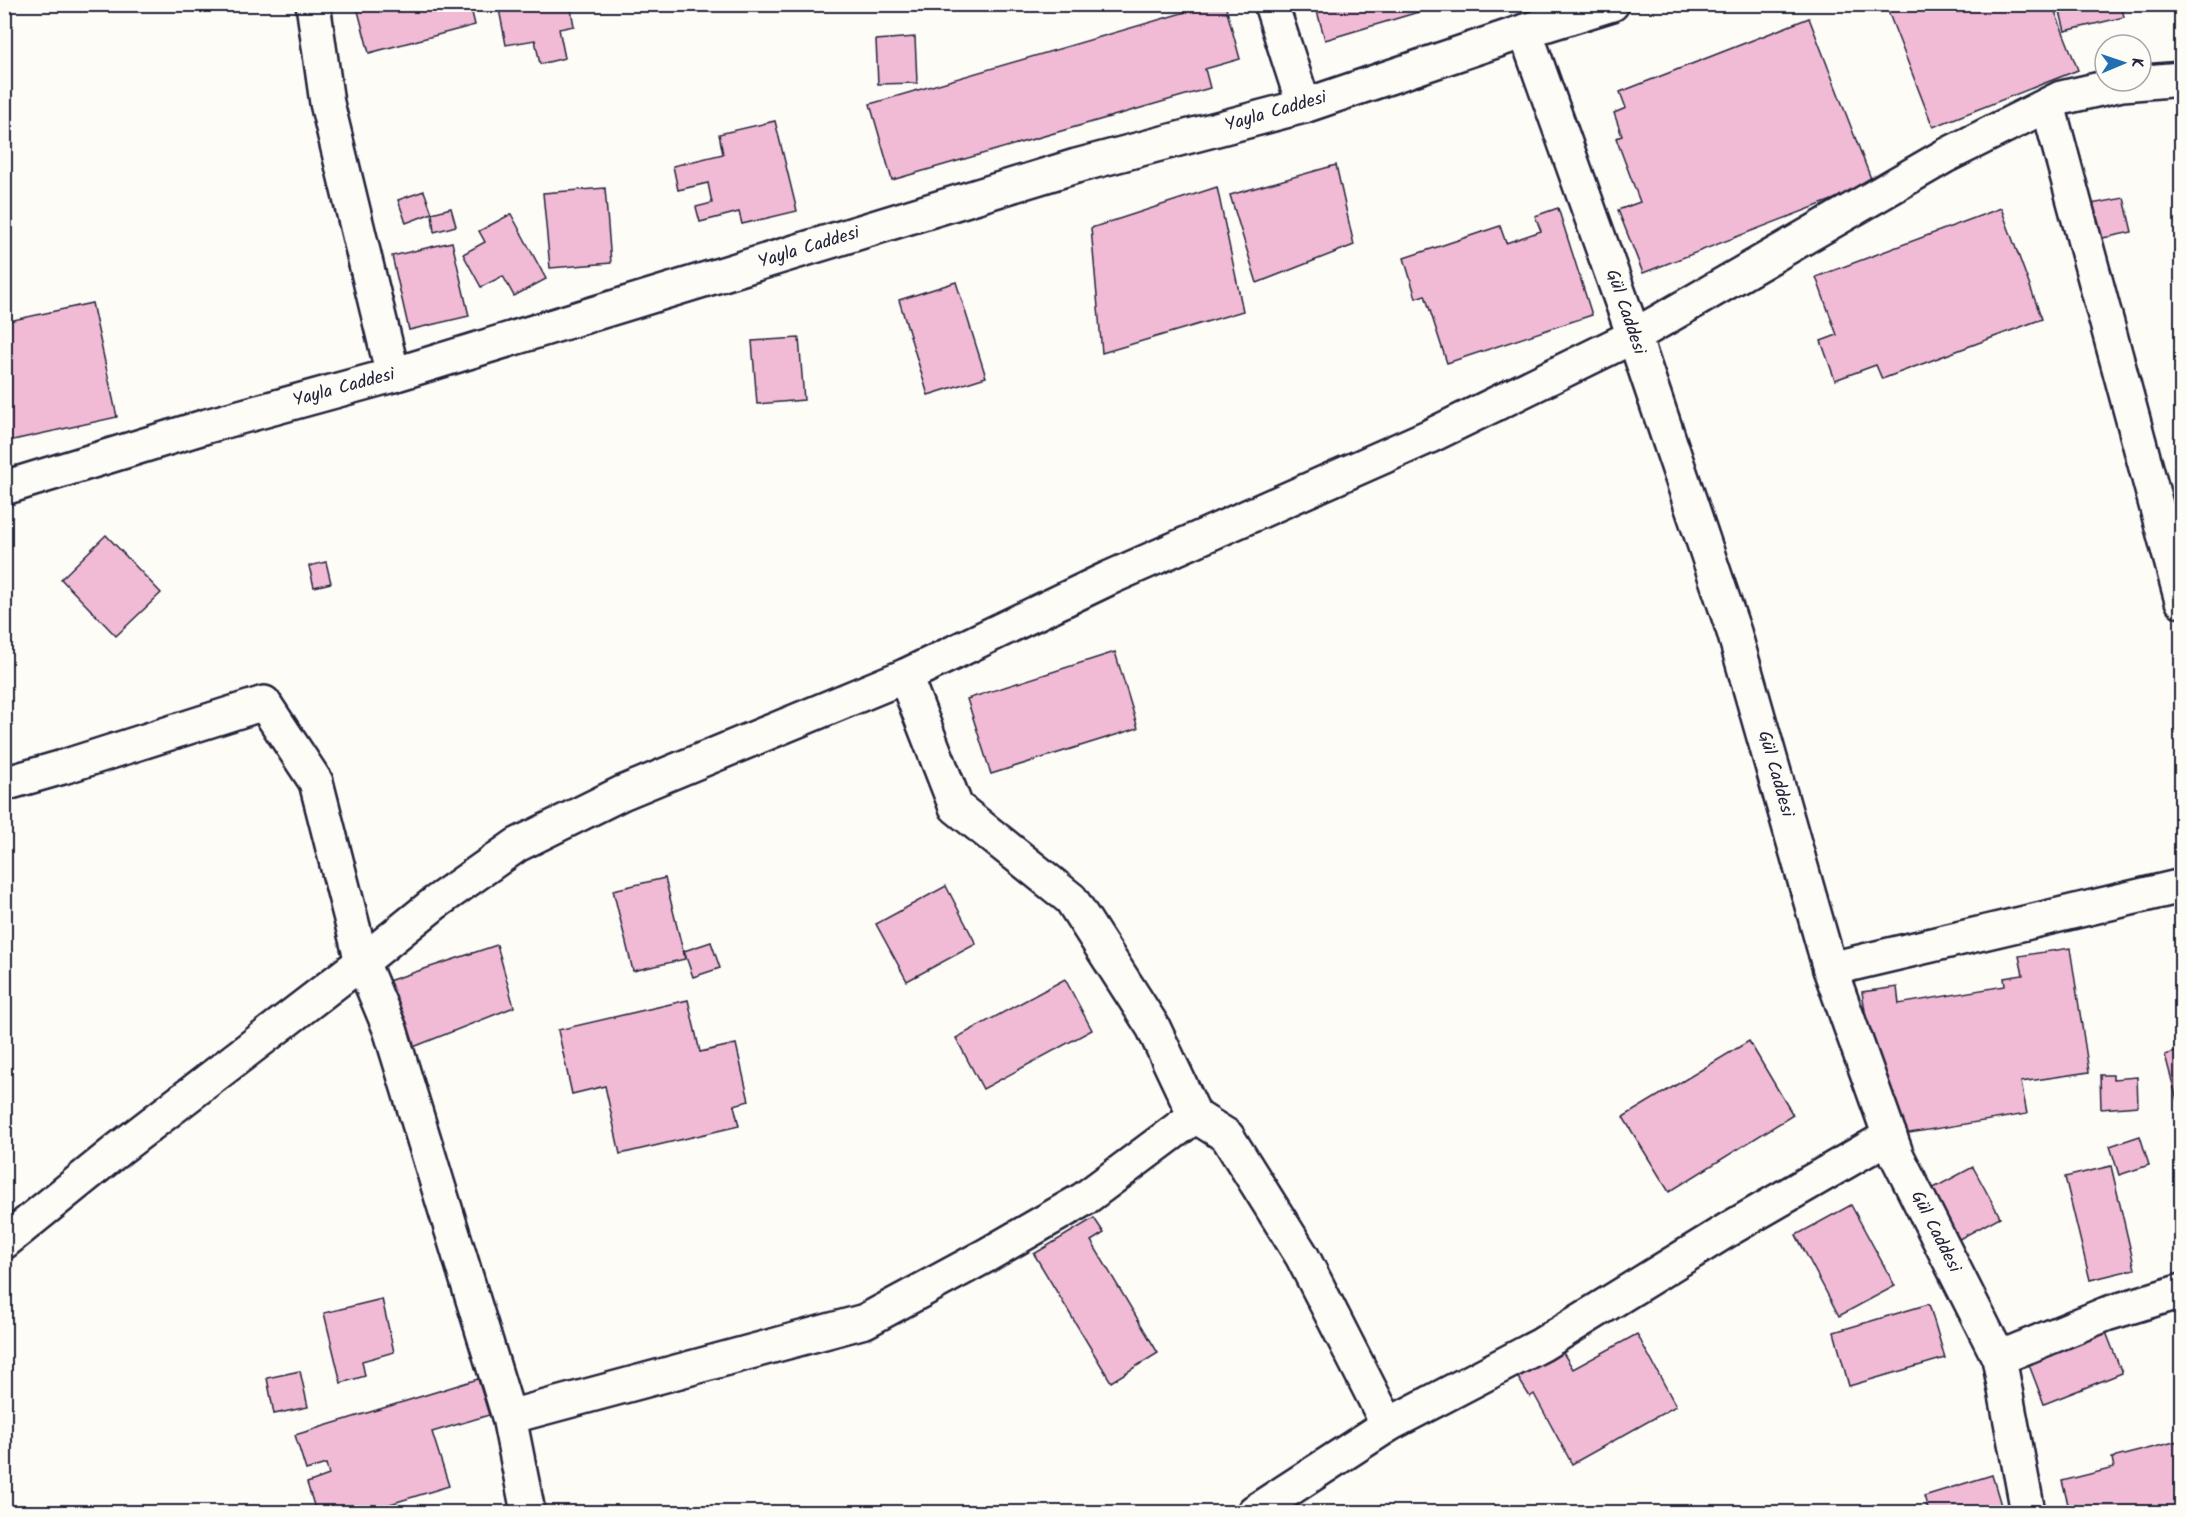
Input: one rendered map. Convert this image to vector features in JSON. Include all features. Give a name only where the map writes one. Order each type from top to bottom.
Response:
[{"type":"street","points":[[313,4],[327,103],[393,375]]},
{"type":"street","points":[[1270,4],[1304,106]]},
{"type":"street","name":"Yayla Caddesi","points":[[4,488],[207,426],[393,375],[1076,166],[1304,106],[1612,4]]},
{"type":"street","name":"Gül Caddesi","points":[[1525,31],[1634,336],[1734,632],[1830,969],[1897,1156],[1999,1358],[2028,1512]]},
{"type":"street","points":[[4,1242],[120,1148],[435,903],[517,845],[622,793],[905,676],[1107,579],[1430,436],[1634,336],[1945,156],[2061,98],[2122,84],[2181,79]]},
{"type":"street","points":[[2048,105],[2169,502],[2181,601]]},
{"type":"street","points":[[905,676],[956,807],[1071,899],[1153,1027],[1195,1116],[1227,1136],[1302,1256],[1388,1425]]},
{"type":"street","points":[[4,784],[264,703],[316,782],[362,962],[390,1029],[509,1417],[528,1512]]},
{"type":"street","points":[[1830,969],[2181,886]]},
{"type":"street","points":[[509,1417],[865,1321],[1084,1199],[1195,1116]]},
{"type":"street","points":[[1254,1512],[1388,1425],[1541,1345],[1729,1229],[1890,1136]]},
{"type":"street","points":[[1999,1358],[2106,1314],[2181,1291]]},
{"type":"building","points":[[365,4],[470,4],[475,25],[369,53],[357,7]]},
{"type":"building","points":[[498,4],[570,4],[574,26],[559,29],[565,58],[540,64],[535,40],[506,45]]},
{"type":"building","points":[[1213,4],[1225,4],[1240,59],[1205,69],[1210,88],[892,180],[870,104]]},
{"type":"building","points":[[1315,4],[1445,4],[1325,40]]},
{"type":"building","points":[[1891,4],[2052,4],[2078,70],[1933,127],[1886,6]]},
{"type":"building","points":[[2058,4],[2121,4],[2124,17],[2065,31]]},
{"type":"building","points":[[1809,18],[1873,184],[1643,273],[1618,210],[1640,202],[1616,138],[1622,136],[1614,113],[1626,108],[1620,92]]},
{"type":"building","points":[[915,37],[917,83],[878,84],[876,40]]},
{"type":"building","points":[[775,121],[797,211],[742,224],[739,212],[700,222],[696,207],[712,203],[708,183],[678,190],[673,166],[723,154],[719,134]]},
{"type":"building","points":[[1336,165],[1354,245],[1257,283],[1230,195]]},
{"type":"building","points":[[1217,187],[1243,311],[1102,353],[1091,228]]},
{"type":"building","points":[[605,188],[611,263],[550,268],[543,193]]},
{"type":"building","points":[[424,191],[432,213],[406,223],[398,200]]},
{"type":"building","points":[[2124,198],[2132,232],[2093,240],[2085,205]]},
{"type":"building","points":[[451,208],[456,226],[434,232],[432,213]]},
{"type":"building","points":[[1558,208],[1592,315],[1447,363],[1425,295],[1416,298],[1404,258],[1500,226],[1506,243],[1541,231],[1535,216]]},
{"type":"building","points":[[2001,208],[2042,319],[1882,379],[1876,365],[1835,380],[1821,341],[1837,335],[1816,277]]},
{"type":"building","points":[[511,214],[546,279],[514,296],[503,276],[481,287],[463,254],[485,242],[479,231]]},
{"type":"building","points":[[452,242],[469,316],[409,330],[392,256]]},
{"type":"building","points":[[956,282],[986,377],[928,395],[899,300]]},
{"type":"building","points":[[92,303],[117,417],[4,442],[4,322]]},
{"type":"building","points":[[799,338],[804,400],[757,404],[752,341]]},
{"type":"building","points":[[106,535],[161,593],[116,636],[61,579]]},
{"type":"building","points":[[326,562],[331,583],[314,587],[309,566]]},
{"type":"building","points":[[1115,652],[1138,728],[991,774],[967,699]]},
{"type":"building","points":[[665,878],[685,959],[633,971],[613,890]]},
{"type":"building","points":[[946,886],[976,944],[907,981],[876,924]]},
{"type":"building","points":[[711,942],[720,968],[693,977],[684,951]]},
{"type":"building","points":[[497,945],[514,1007],[411,1048],[385,982]]},
{"type":"building","points":[[2070,948],[2089,1072],[2021,1082],[2027,1114],[1885,1137],[1862,992],[1897,987],[1899,1004],[2005,986],[2004,978],[2023,975],[2019,956]]},
{"type":"building","points":[[1065,979],[1092,1030],[983,1089],[956,1038]]},
{"type":"building","points":[[688,1000],[700,1052],[736,1044],[749,1101],[734,1105],[739,1126],[620,1154],[605,1086],[572,1094],[558,1030]]},
{"type":"building","points":[[1749,1041],[1793,1115],[1669,1192],[1623,1117]]},
{"type":"building","points":[[2182,1050],[2182,1111],[2180,1111],[2165,1055]]},
{"type":"building","points":[[2100,1075],[2113,1075],[2113,1079],[2137,1077],[2138,1106],[2101,1109]]},
{"type":"building","points":[[2140,1136],[2149,1165],[2119,1175],[2110,1146]]},
{"type":"building","points":[[2111,1166],[2135,1269],[2090,1280],[2065,1177]]},
{"type":"building","points":[[1973,1167],[2000,1217],[1939,1250],[1911,1200]]},
{"type":"building","points":[[1851,1205],[1895,1286],[1839,1316],[1796,1235]]},
{"type":"building","points":[[1094,1218],[1104,1233],[1091,1241],[1158,1353],[1111,1382],[1034,1254]]},
{"type":"building","points":[[382,1299],[394,1352],[362,1361],[365,1376],[341,1383],[324,1313]]},
{"type":"building","points":[[1929,1304],[1945,1358],[1849,1386],[1834,1332]]},
{"type":"building","points":[[2104,1327],[2122,1373],[2044,1404],[2026,1357]]},
{"type":"building","points":[[1637,1334],[1676,1406],[1572,1464],[1534,1394],[1530,1397],[1517,1376],[1562,1351],[1573,1369]]},
{"type":"building","points":[[300,1371],[308,1407],[274,1414],[267,1378]]},
{"type":"building","points":[[478,1379],[489,1415],[432,1432],[449,1486],[364,1512],[316,1512],[307,1483],[329,1475],[326,1464],[306,1470],[295,1435]]},
{"type":"building","points":[[2182,1440],[2182,1511],[2070,1512],[2062,1481],[2114,1468],[2112,1458]]},
{"type":"building","points":[[1992,1475],[2003,1512],[1929,1512],[1924,1496]]},
{"type":"building","points":[[1874,1505],[1876,1512],[1844,1512]]}]
